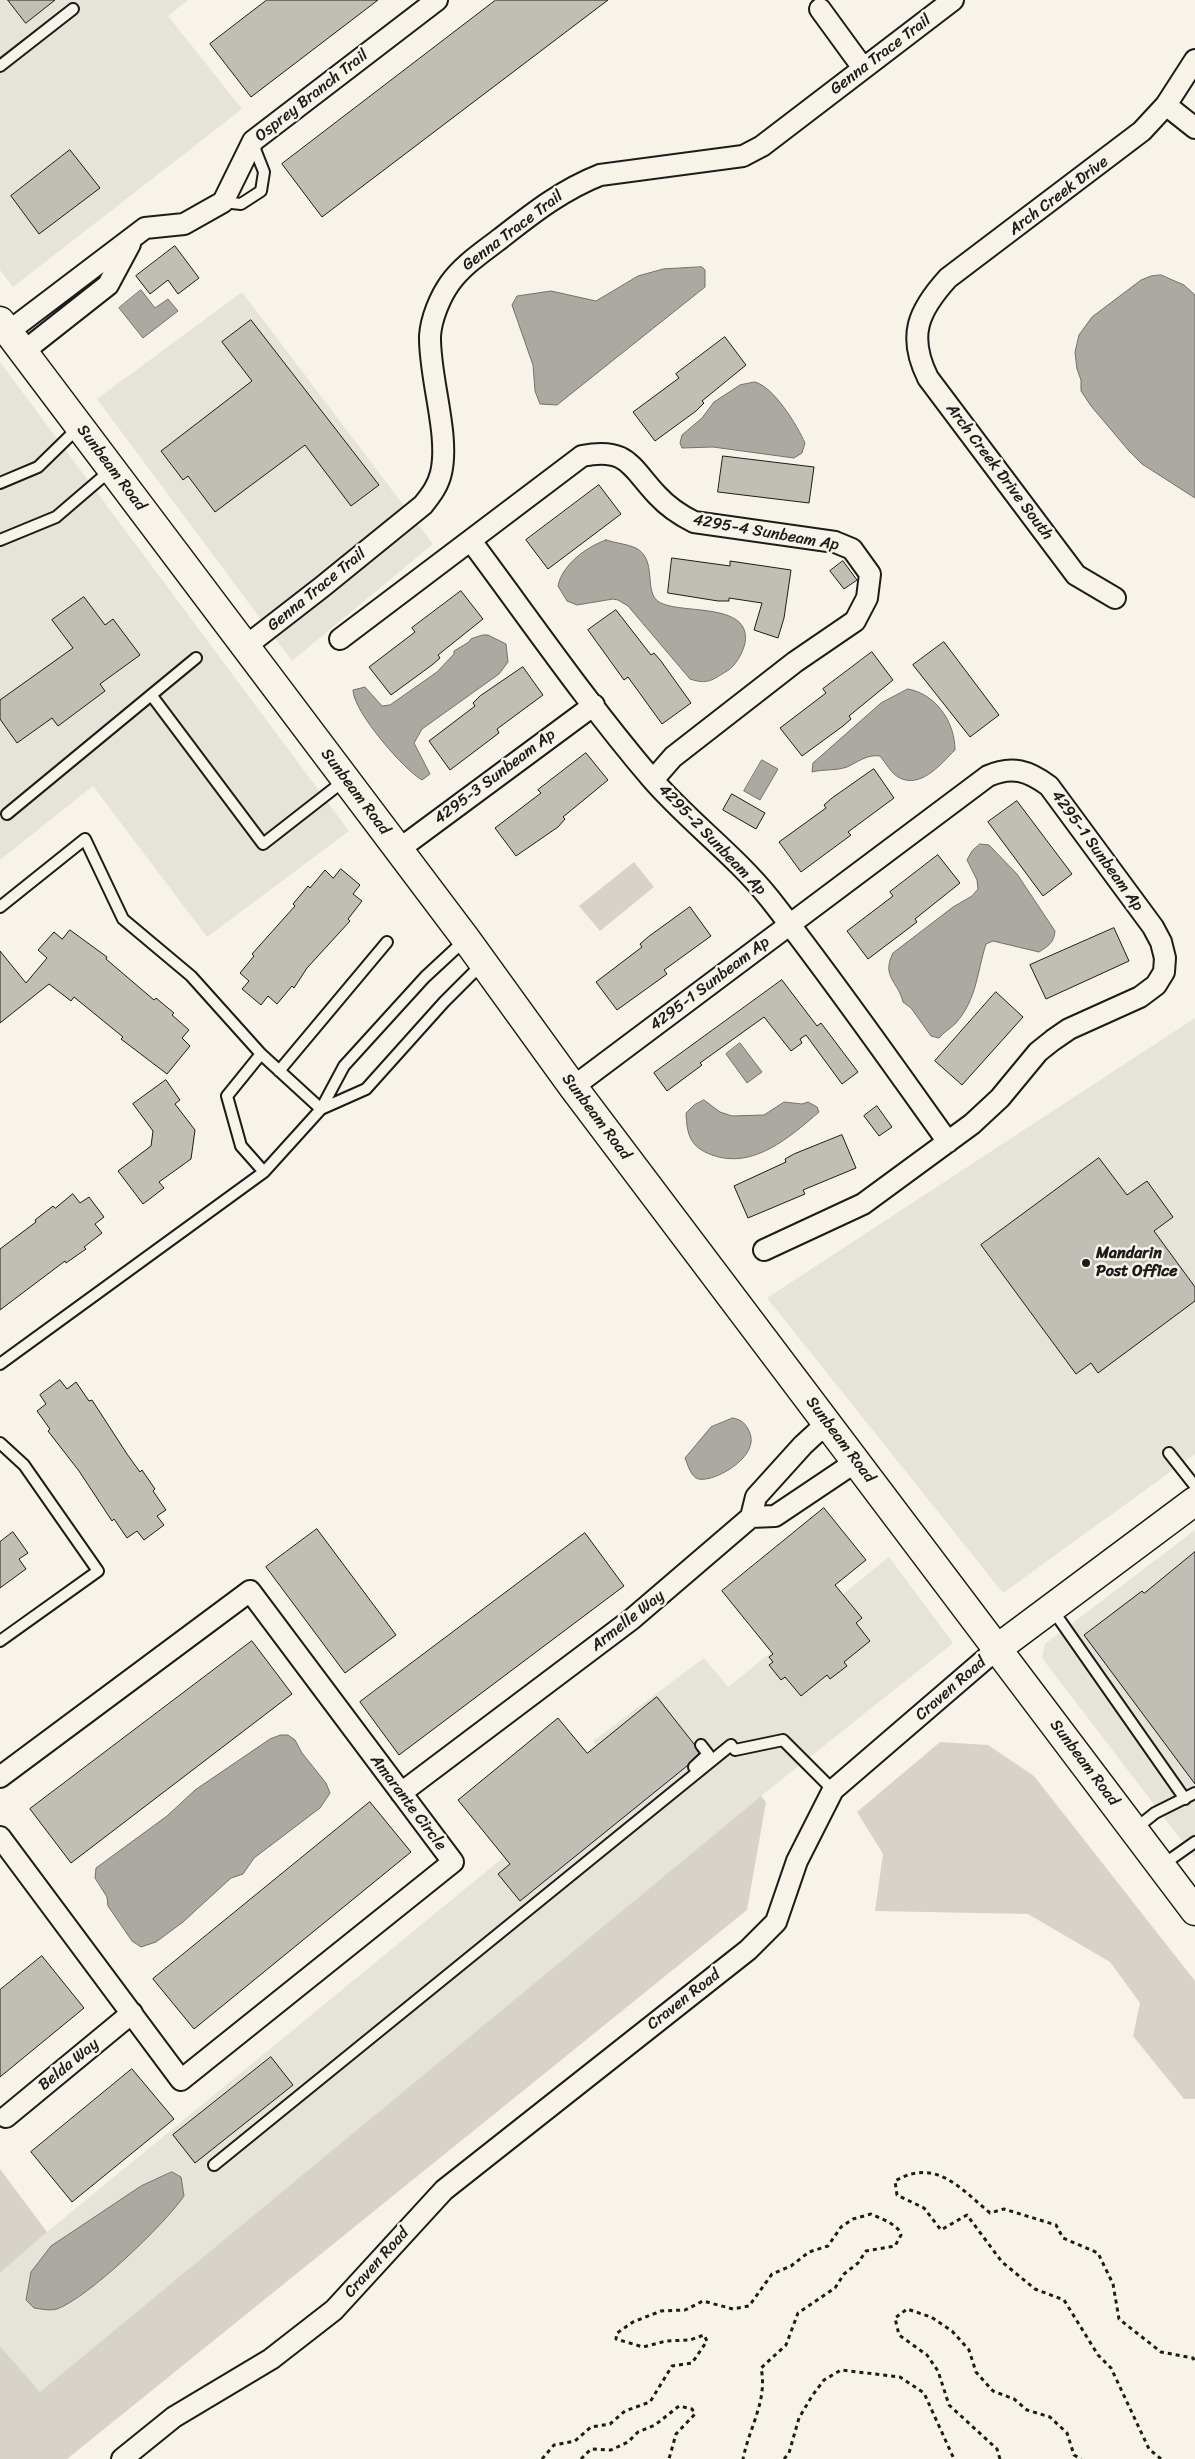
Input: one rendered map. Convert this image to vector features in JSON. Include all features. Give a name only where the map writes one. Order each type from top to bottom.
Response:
[{"type":"street","name":"Osprey Branch Trail","points":[[223,202],[252,141],[437,0]]},
{"type":"street","name":"Genna Trace Trail","points":[[246,646],[322,588],[423,505],[436,488],[441,472],[443,452],[430,356],[430,334],[438,305],[449,284],[464,266],[556,196],[600,175],[743,156],[762,146],[953,0]]},
{"type":"street","points":[[820,9],[863,68]]},
{"type":"street","name":"Arch Creek Drive","points":[[919,325],[922,313],[932,296],[948,278],[1115,154],[1142,131],[1166,105],[1195,60]]},
{"type":"street","points":[[1166,105],[1195,128]]},
{"type":"street","points":[[10,335],[108,285],[134,238],[146,228],[184,224],[223,202]]},
{"type":"street","name":"Arch Creek Drive South","points":[[919,325],[919,353],[928,378],[1076,575],[1114,598]]},
{"type":"street","name":"Sunbeam Road","points":[[10,335],[466,939],[573,1087],[1195,1911]]},
{"type":"street","name":"4295-4 Sunbeam Ap","points":[[340,640],[582,456],[601,452],[616,455],[630,463],[657,496],[677,514],[694,522],[834,542],[852,549],[870,574],[867,598],[855,621],[795,662],[673,757],[653,780]]},
{"type":"street","name":"4295-2 Sunbeam Ap","points":[[471,541],[594,705],[653,780],[696,825],[742,866],[789,925],[863,1023],[948,1142]]},
{"type":"street","name":"4295-3 Sunbeam Ap","points":[[398,850],[594,705]]},
{"type":"street","name":"4295-1 Sunbeam Ap","points":[[573,1087],[988,776],[1000,771],[1020,770],[1036,776],[1050,786],[1162,942],[1165,958],[1164,972],[1156,985],[1140,997],[1069,1030],[1053,1040],[1038,1052],[1000,1098],[948,1142],[863,1204],[764,1250]]},
{"type":"street","points":[[827,1423],[803,1445],[756,1497],[751,1517],[775,1516],[856,1462]]},
{"type":"street","name":"Craven Road","points":[[122,2459],[174,2417],[271,2359],[334,2310],[444,2190],[748,1950],[776,1922],[797,1861],[833,1790],[998,1648],[1195,1501]]},
{"type":"street","name":"Armelle Way","points":[[401,1793],[632,1619],[751,1517]]},
{"type":"street","name":"Amarante Circle","points":[[0,1777],[250,1591],[453,1862],[182,2080],[0,1837]]},
{"type":"street","name":"Belda Way","points":[[6,2117],[132,2014]]},
{"type":"lane","points":[[0,66],[73,9]]},
{"type":"lane","points":[[223,202],[241,204],[261,191],[264,172],[252,141]]},
{"type":"lane","points":[[0,483],[38,468],[79,426]]},
{"type":"lane","points":[[0,540],[56,517],[112,469]]},
{"type":"lane","points":[[2,814],[152,696],[196,658]]},
{"type":"lane","points":[[152,696],[263,844],[345,779]]},
{"type":"lane","points":[[0,907],[85,839],[123,918],[191,976],[260,1054],[321,1109]]},
{"type":"lane","points":[[0,1364],[264,1172],[321,1109],[344,1066],[425,977],[466,939]]},
{"type":"lane","points":[[279,1071],[387,942]]},
{"type":"lane","points":[[321,1109],[366,1089],[444,1002],[483,963]]},
{"type":"lane","points":[[260,1054],[227,1096],[241,1146],[264,1172]]},
{"type":"lane","points":[[0,1442],[24,1466],[98,1570],[0,1641]]},
{"type":"lane","points":[[1169,1453],[1195,1486]]},
{"type":"lane","points":[[1052,1608],[1185,1798]]},
{"type":"lane","points":[[694,1767],[731,1745],[735,1750],[782,1740],[833,1790]]},
{"type":"lane","points":[[214,2165],[694,1767],[708,1754],[701,1745]]},
{"type":"lane","points":[[1134,1829],[1155,1813],[1195,1793]]},
{"type":"lane","points":[[1161,1866],[1195,1842]]},
{"type":"path","points":[[1161,2459],[1149,2449],[1111,2368],[1098,2355],[1064,2300],[1034,2289],[1002,2262],[967,2215],[941,2230],[924,2208],[897,2195],[896,2180],[904,2176],[923,2172],[948,2177],[990,2213],[1004,2208],[1056,2225],[1063,2238],[1098,2253],[1113,2284],[1119,2319],[1161,2352],[1193,2358],[1195,2362]]},
{"type":"path","points":[[542,2459],[554,2445],[575,2441],[591,2427],[610,2424],[625,2411],[650,2402],[672,2366],[692,2363],[707,2341],[704,2335],[690,2340],[666,2341],[643,2348],[616,2339],[617,2333],[633,2322],[662,2311],[686,2310],[703,2301],[734,2309],[749,2306],[772,2274],[791,2266],[809,2252],[828,2246],[841,2227],[853,2218],[871,2214],[889,2222],[898,2229],[901,2235],[895,2246],[866,2251],[858,2263],[844,2274],[835,2288],[798,2313],[786,2345],[761,2368],[764,2382],[756,2421],[743,2459]]},
{"type":"path","points":[[1000,2459],[997,2449],[949,2406],[938,2371],[927,2355],[899,2334],[895,2318],[906,2308],[930,2317],[952,2330],[969,2350],[976,2372],[993,2392],[1014,2399],[1027,2410],[1050,2417],[1067,2433],[1074,2455],[1081,2459]]},
{"type":"path","points":[[784,2459],[789,2453],[799,2418],[812,2396],[824,2380],[841,2370],[900,2376],[924,2394],[954,2459]]},
{"type":"path","points":[[581,2459],[591,2449],[611,2450],[628,2442],[638,2432],[655,2425],[679,2406],[692,2409],[695,2414],[676,2434],[669,2459]]},
{"type":"shaded area","points":[[0,0],[188,0],[168,16],[242,109],[13,287],[0,270]]},
{"type":"shaded area","points":[[702,267],[705,270],[705,287],[557,405],[540,404],[535,391],[533,365],[512,305],[517,296],[551,291],[596,301],[638,276],[663,269]]},
{"type":"shaded area","points":[[1161,275],[1184,285],[1195,295],[1195,498],[1142,464],[1129,451],[1091,406],[1081,391],[1081,380],[1077,369],[1075,352],[1079,335],[1092,317],[1141,280]]},
{"type":"shaded area","points":[[141,290],[155,308],[168,299],[178,311],[143,338],[119,308]]},
{"type":"shaded area","points":[[242,292],[433,544],[292,661],[97,399]]},
{"type":"shaded area","points":[[0,362],[349,831],[207,937],[93,786],[0,860]]},
{"type":"shaded area","points":[[755,382],[770,391],[791,417],[805,443],[802,453],[794,458],[713,447],[682,448],[680,443],[682,435],[702,418],[714,402],[740,385]]},
{"type":"shaded area","points":[[606,540],[636,548],[643,553],[649,568],[652,591],[654,597],[659,602],[669,606],[726,615],[737,621],[744,630],[745,643],[741,654],[733,666],[710,681],[701,682],[690,679],[628,606],[613,599],[577,605],[567,601],[558,586],[564,571],[583,552]]},
{"type":"shaded area","points":[[488,635],[506,644],[508,662],[499,674],[422,729],[414,743],[430,774],[422,780],[403,764],[380,739],[361,711],[353,690],[365,687],[382,706],[390,705],[437,672],[454,654],[454,651],[471,639]]},
{"type":"shaded area","points":[[908,689],[918,692],[935,703],[948,720],[952,729],[955,750],[937,768],[922,778],[906,780],[895,775],[880,756],[875,756],[867,757],[847,767],[812,772],[813,763],[881,703]]},
{"type":"shaded area","points":[[762,760],[778,769],[760,800],[744,791]]},
{"type":"shaded area","points":[[980,844],[989,845],[1017,874],[1055,931],[1050,944],[1039,952],[993,941],[986,944],[976,985],[963,1014],[939,1038],[931,1036],[911,1008],[903,1002],[890,974],[890,961],[893,953],[953,907],[972,896],[978,889],[977,880],[967,860],[972,851]]},
{"type":"shaded area","points":[[634,862],[654,887],[600,931],[579,906]]},
{"type":"shaded area","points":[[1195,1018],[1195,1454],[1003,1593],[767,1298]]},
{"type":"shaded area","points":[[740,1043],[762,1072],[747,1083],[726,1054]]},
{"type":"shaded area","points":[[704,1100],[720,1112],[732,1116],[764,1115],[784,1102],[802,1104],[808,1102],[817,1107],[819,1112],[783,1141],[756,1155],[742,1158],[727,1158],[705,1152],[694,1144],[689,1134],[686,1113],[694,1105]]},
{"type":"shaded area","points":[[733,1418],[742,1422],[748,1429],[751,1439],[749,1450],[733,1467],[722,1473],[712,1478],[696,1478],[685,1458],[711,1427]]},
{"type":"shaded area","points":[[1195,1530],[1195,1858],[1042,1658],[1045,1644]]},
{"type":"shaded area","points":[[889,1557],[953,1643],[761,1796],[40,2393],[0,2346],[0,2273],[47,2232],[611,1769],[593,1741],[704,1658],[728,1687]]},
{"type":"shaded area","points":[[281,1735],[288,1735],[295,1740],[302,1753],[326,1783],[330,1793],[320,1808],[254,1858],[243,1874],[231,1878],[183,1922],[156,1942],[141,1947],[132,1941],[108,1906],[107,1897],[95,1878],[96,1868],[167,1816],[195,1790],[270,1739]]},
{"type":"shaded area","points":[[940,1742],[988,1745],[1034,1776],[1195,1981],[1195,2099],[1184,2099],[1133,2036],[1140,2003],[1110,1962],[1028,1914],[875,1911],[883,1854],[857,1812]]},
{"type":"shaded area","points":[[761,1796],[766,1802],[747,1910],[67,2459],[0,2459],[0,2346],[40,2392]]},
{"type":"shaded area","points":[[0,2169],[47,2232],[0,2273]]},
{"type":"shaded area","points":[[172,2172],[181,2177],[184,2196],[160,2224],[106,2276],[71,2302],[57,2309],[34,2308],[26,2300],[31,2272],[51,2246],[141,2186]]},
{"type":"building","points":[[8,0],[55,0],[26,23]]},
{"type":"building","points":[[267,0],[378,0],[251,97],[210,44]]},
{"type":"building","points":[[496,0],[608,0],[322,217],[282,164]]},
{"type":"building","points":[[70,150],[100,188],[39,234],[11,196]]},
{"type":"building","points":[[175,246],[199,278],[178,294],[168,280],[150,294],[136,276]]},
{"type":"building","points":[[251,320],[379,485],[351,506],[305,445],[215,512],[188,476],[183,480],[161,451],[252,381],[222,342]]},
{"type":"building","points":[[725,337],[746,365],[702,401],[704,403],[696,411],[655,441],[633,412],[679,378],[676,374]]},
{"type":"building","points":[[723,456],[814,467],[809,503],[718,492]]},
{"type":"building","points":[[599,485],[621,514],[548,569],[526,540]]},
{"type":"building","points":[[672,558],[730,566],[730,561],[791,570],[784,618],[778,638],[754,630],[762,603],[729,598],[729,601],[718,601],[668,593]]},
{"type":"building","points":[[843,561],[857,580],[844,589],[830,571]]},
{"type":"building","points":[[461,591],[483,619],[438,655],[440,658],[432,665],[391,695],[369,667],[415,632],[412,628]]},
{"type":"building","points":[[84,597],[105,625],[113,619],[140,655],[100,684],[105,691],[58,726],[52,718],[17,743],[0,719],[0,700],[73,648],[52,620]]},
{"type":"building","points":[[616,610],[651,655],[654,653],[661,661],[691,703],[662,724],[628,677],[624,680],[588,630]]},
{"type":"building","points":[[944,642],[999,715],[970,737],[913,665]]},
{"type":"building","points":[[872,652],[893,680],[849,716],[851,719],[843,726],[802,756],[780,728],[826,693],[823,689]]},
{"type":"building","points":[[523,667],[543,695],[497,729],[499,733],[450,770],[429,741],[475,706],[473,703],[480,696]]},
{"type":"building","points":[[586,753],[608,780],[563,817],[565,819],[558,827],[516,856],[495,828],[541,793],[538,790]]},
{"type":"building","points":[[874,769],[894,798],[848,832],[851,835],[801,872],[779,842],[826,808],[824,805],[832,798]]},
{"type":"building","points":[[732,794],[765,813],[756,829],[723,810]]},
{"type":"building","points":[[1017,801],[1072,874],[1043,896],[988,822]]},
{"type":"building","points":[[938,855],[960,883],[915,919],[917,922],[868,959],[847,931],[893,896],[890,892]]},
{"type":"building","points":[[341,869],[360,885],[353,894],[362,901],[348,919],[350,921],[307,968],[294,988],[292,986],[277,1004],[268,996],[261,1005],[242,989],[249,981],[240,973],[254,956],[252,954],[295,906],[293,904],[308,886],[310,888],[325,870],[333,878]]},
{"type":"building","points":[[690,907],[711,936],[664,970],[667,974],[617,1010],[596,982],[642,947],[640,944],[648,937]]},
{"type":"building","points":[[1114,928],[1129,961],[1046,999],[1030,965]]},
{"type":"building","points":[[70,930],[107,957],[106,959],[154,1000],[156,998],[174,1013],[172,1015],[189,1030],[182,1038],[190,1046],[167,1074],[121,1039],[123,1037],[74,997],[71,1001],[49,984],[0,1023],[0,951],[26,983],[47,958],[38,950],[54,932],[62,939]]},
{"type":"building","points":[[782,980],[817,1026],[821,1023],[858,1072],[842,1084],[806,1035],[800,1039],[802,1043],[791,1051],[764,1017],[700,1063],[702,1065],[667,1091],[654,1073]]},
{"type":"building","points":[[996,992],[1023,1017],[962,1085],[935,1061]]},
{"type":"building","points":[[166,1080],[180,1100],[175,1104],[195,1130],[191,1159],[159,1182],[164,1188],[143,1204],[118,1171],[151,1146],[153,1131],[133,1104]]},
{"type":"building","points":[[877,1106],[892,1127],[879,1136],[864,1116]]},
{"type":"building","points":[[842,1135],[856,1168],[803,1190],[805,1194],[748,1218],[734,1186],[786,1162],[785,1159],[794,1154]]},
{"type":"building","name":"Mandarin Post Office","points":[[1099,1158],[1127,1195],[1147,1181],[1173,1217],[1154,1231],[1195,1287],[1195,1301],[1098,1373],[1091,1363],[1076,1374],[981,1245]]},
{"type":"building","points":[[73,1194],[80,1203],[89,1197],[104,1217],[95,1224],[102,1233],[84,1247],[86,1249],[66,1263],[65,1261],[0,1310],[0,1249],[36,1222],[35,1220],[53,1206],[55,1208]]},
{"type":"building","points":[[60,1380],[67,1389],[76,1382],[89,1401],[92,1400],[127,1454],[140,1472],[142,1470],[155,1489],[153,1491],[166,1510],[157,1516],[164,1525],[144,1540],[137,1531],[127,1538],[114,1519],[112,1521],[79,1471],[48,1431],[50,1429],[37,1411],[46,1404],[40,1395]]},
{"type":"building","points":[[824,1508],[866,1560],[835,1585],[862,1618],[856,1623],[870,1641],[844,1662],[847,1666],[830,1679],[827,1675],[801,1696],[785,1677],[781,1680],[769,1665],[773,1662],[769,1657],[773,1654],[722,1591]]},
{"type":"building","points":[[317,1529],[396,1635],[345,1673],[266,1567]]},
{"type":"building","points":[[13,1532],[28,1553],[19,1559],[26,1569],[0,1588],[0,1542]]},
{"type":"building","points":[[585,1533],[624,1586],[399,1755],[360,1702]]},
{"type":"building","points":[[1195,1552],[1195,1784],[1084,1635],[1142,1591],[1144,1593]]},
{"type":"building","points":[[252,1641],[292,1694],[71,1863],[30,1809]]},
{"type":"building","points":[[657,1697],[699,1753],[687,1766],[520,1901],[498,1874],[510,1864],[458,1800],[558,1718],[587,1753]]},
{"type":"building","points":[[370,1802],[411,1852],[194,2029],[153,1979]]},
{"type":"building","points":[[42,1956],[84,2008],[0,2077],[0,1990]]},
{"type":"building","points":[[271,2057],[293,2085],[195,2163],[173,2135]]},
{"type":"building","points":[[132,2069],[174,2119],[72,2202],[31,2152]]},
{"type":"place","name":"Mandarin Post Office","points":[[1086,1263]]}]
